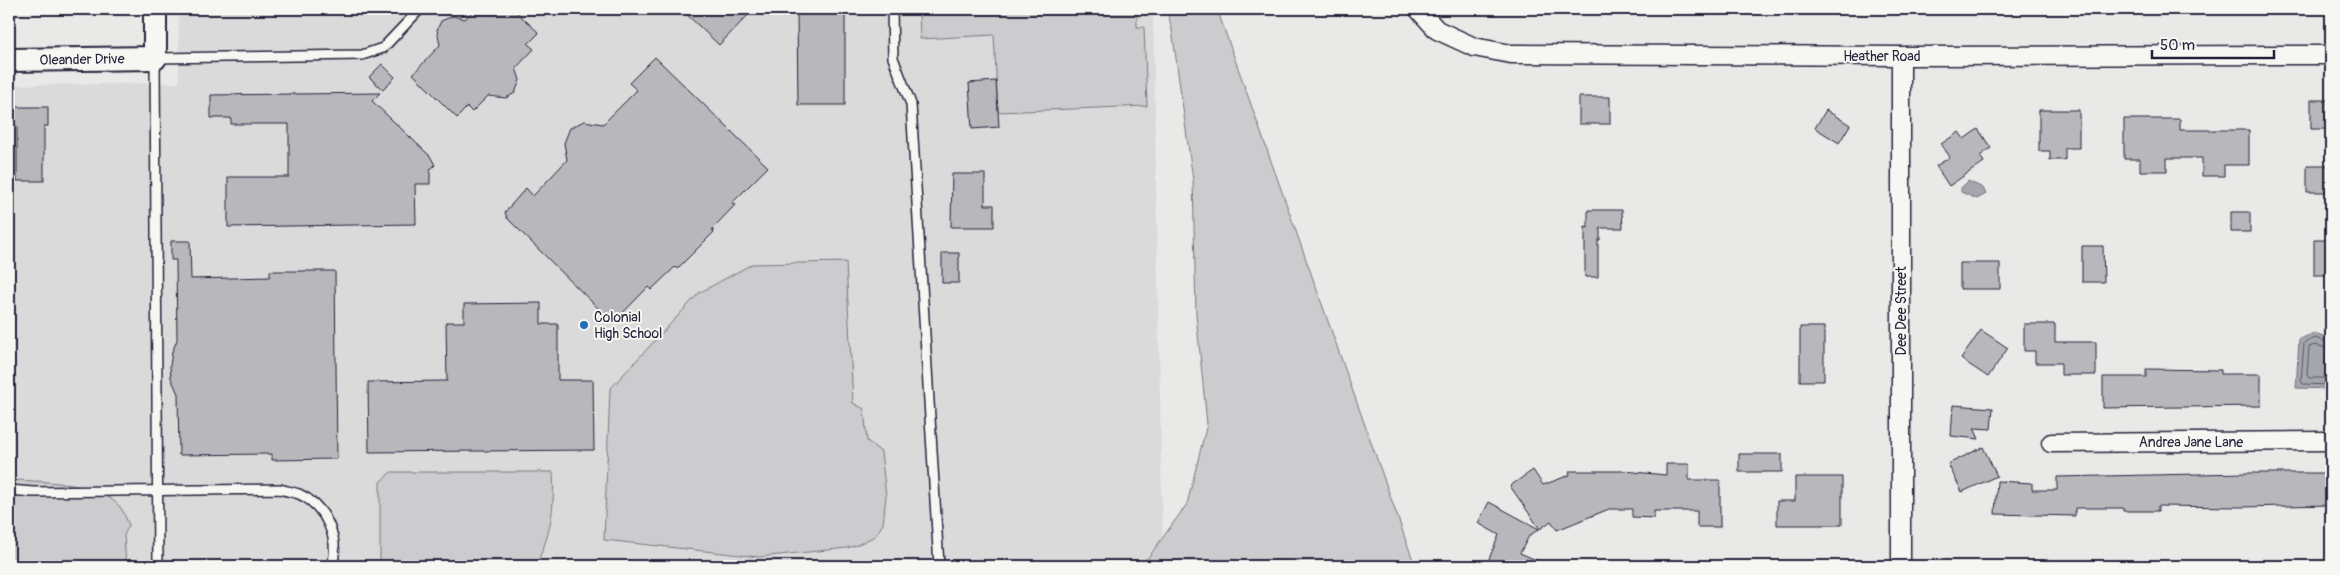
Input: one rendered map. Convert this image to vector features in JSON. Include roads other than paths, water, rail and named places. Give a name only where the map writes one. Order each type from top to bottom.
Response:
[{"type":"street","points":[[155,9],[155,58]]},
{"type":"street","name":"Heather Road","points":[[1418,9],[1436,30],[1474,47],[1511,54],[1901,56],[2331,55]]},
{"type":"street","name":"Dee Dee Street","points":[[1901,56],[1901,566]]},
{"type":"street","name":"Oleander Drive","points":[[9,60],[155,58]]},
{"type":"street","name":"Andrea Jane Lane","points":[[2051,443],[2331,441]]},
{"type":"lane","points":[[158,566],[155,58],[362,55],[383,48],[420,9]]},
{"type":"lane","points":[[892,9],[893,58],[911,104],[939,566]]},
{"type":"lane","points":[[9,490],[33,492],[280,489],[300,495],[319,509],[330,526],[335,542],[332,566]]},
{"type":"water","points":[[1968,181],[1983,188],[1986,194],[1977,199],[1961,192],[1961,188]]},
{"type":"water","points":[[2315,333],[2331,339],[2331,389],[2296,388],[2299,339]]},
{"type":"place","name":"Colonial High School","points":[[584,325]]}]
